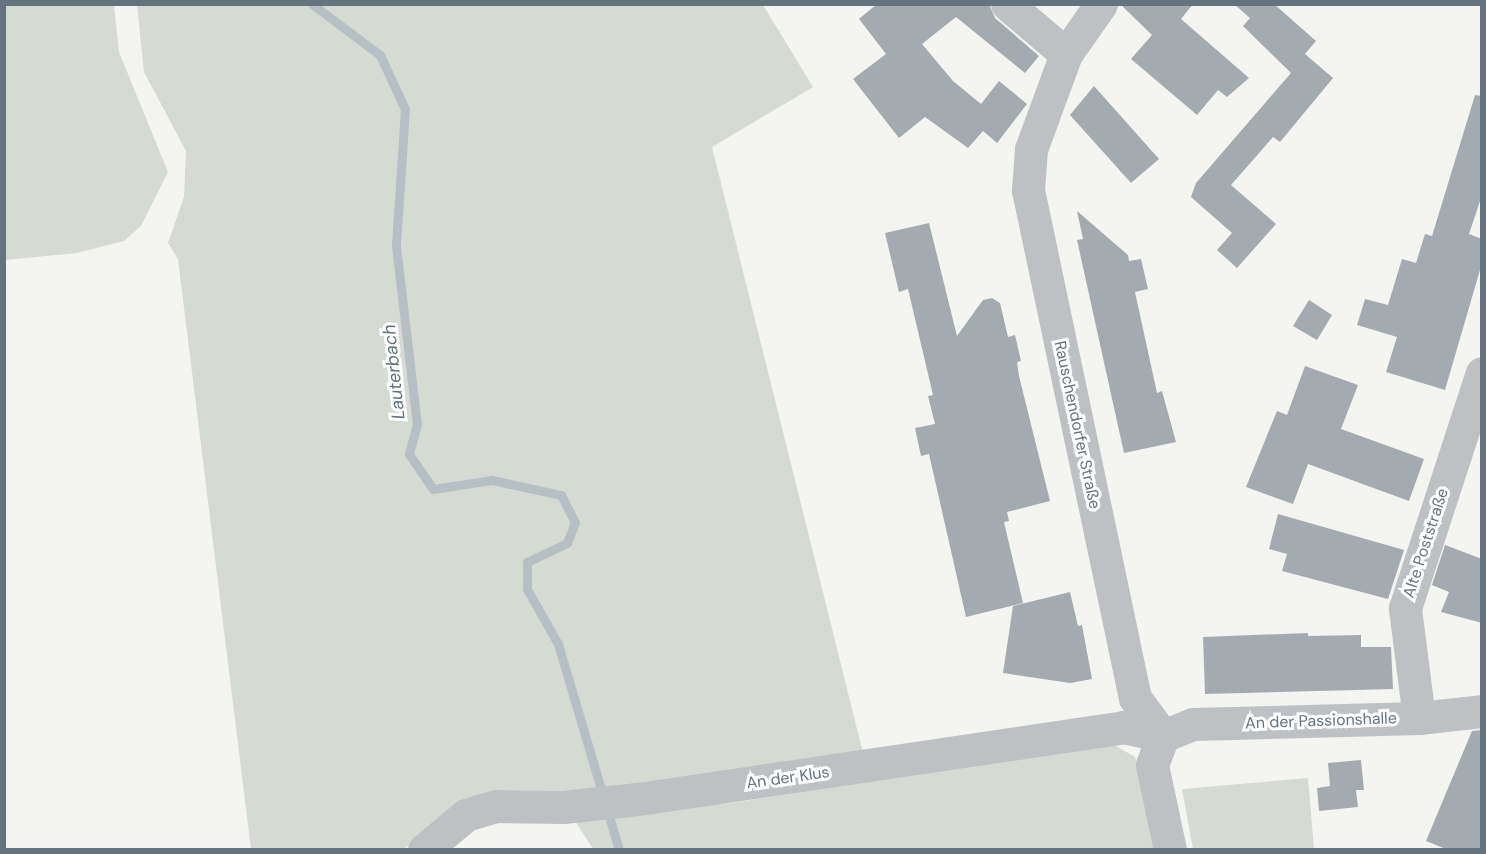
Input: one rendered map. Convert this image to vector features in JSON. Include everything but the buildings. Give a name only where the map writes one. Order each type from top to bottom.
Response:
[{"type":"street","points":[[1007,4],[1066,54]]},
{"type":"street","name":"Rauschendorfer Straße","points":[[1101,4],[1066,54],[1031,149],[1031,209],[1135,698],[1163,736]]},
{"type":"street","name":"Alte Poststraße","points":[[1419,718],[1405,608],[1482,373]]},
{"type":"street","name":"An der Passionshalle","points":[[1163,736],[1193,724],[1419,718],[1482,711]]},
{"type":"street","name":"An der Klus","points":[[424,849],[466,815],[486,809],[524,804],[563,807],[638,799],[1123,727],[1163,736]]},
{"type":"street","points":[[1163,736],[1152,765],[1170,849]]},
{"type":"shaded area","points":[[5,4],[114,5],[119,52],[168,172],[141,226],[124,241],[77,253],[5,260]]},
{"type":"shaded area","points":[[137,5],[763,5],[813,87],[712,147],[864,757],[633,788],[462,802],[404,849],[251,849],[178,259],[168,243],[184,197],[186,151],[144,72]]},
{"type":"shaded area","points":[[1109,742],[1135,757],[1155,849],[593,849],[574,819],[739,802]]},
{"type":"shaded area","points":[[1308,778],[1314,849],[1193,849],[1182,789]]},
{"type":"waterway","name":"Lauterbach","points":[[312,4],[380,55],[405,109],[396,246],[417,424],[409,454],[433,489],[492,480],[561,495],[575,522],[567,543],[527,562],[527,589],[558,644],[619,850]]}]
